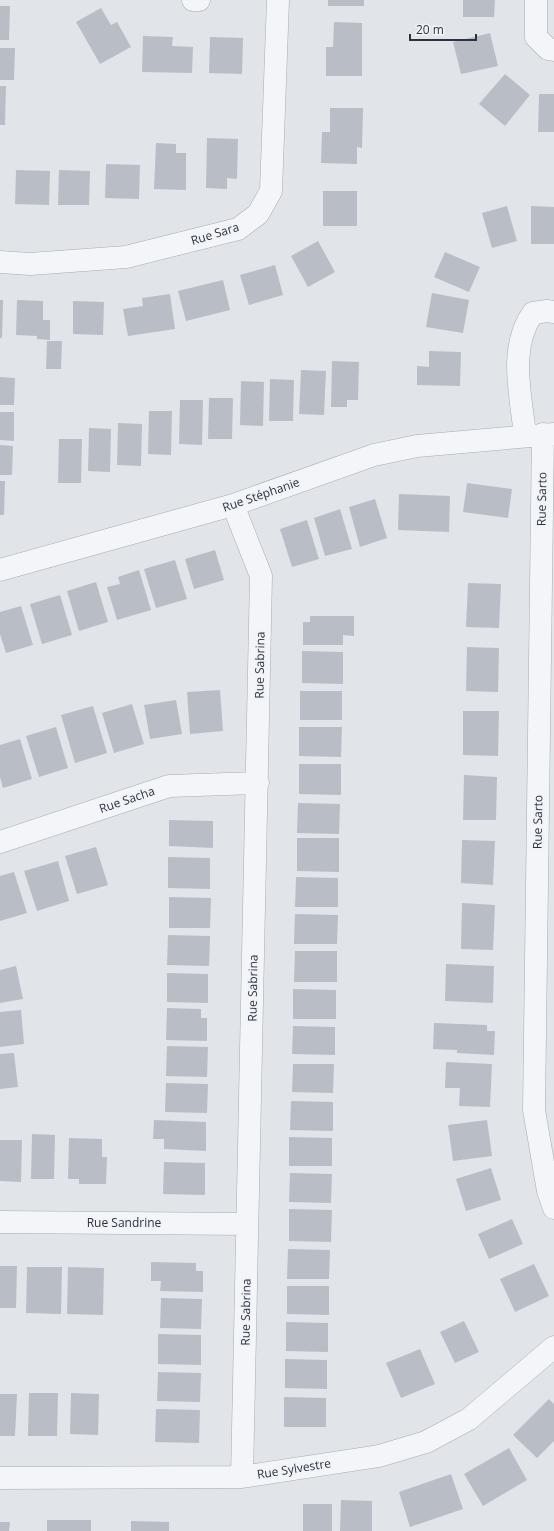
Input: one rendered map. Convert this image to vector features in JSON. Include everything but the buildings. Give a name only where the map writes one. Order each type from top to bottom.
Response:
[{"type":"street","points":[[193,0],[200,0]]},
{"type":"street","name":"Rue Sara","points":[[0,262],[30,264],[126,257],[238,229],[258,214],[271,191],[278,0]]},
{"type":"street","points":[[536,0],[536,37],[548,49],[554,50]]},
{"type":"street","points":[[541,434],[518,355],[525,323],[533,313],[547,310],[554,312]]},
{"type":"street","name":"Rue Stéphanie","points":[[0,570],[234,505],[374,455],[417,446],[541,434]]},
{"type":"street","name":"Rue Sarto","points":[[541,434],[534,1110],[548,1192],[554,1208]]},
{"type":"street","name":"Rue Sabrina","points":[[234,505],[261,576],[258,783],[242,1477]]},
{"type":"street","name":"Rue Sacha","points":[[0,842],[169,786],[258,783]]},
{"type":"street","name":"Rue Sandrine","points":[[0,1222],[248,1224]]},
{"type":"street","name":"Rue Sylvestre","points":[[0,1478],[242,1477],[379,1456],[426,1442],[469,1419],[554,1347]]}]
